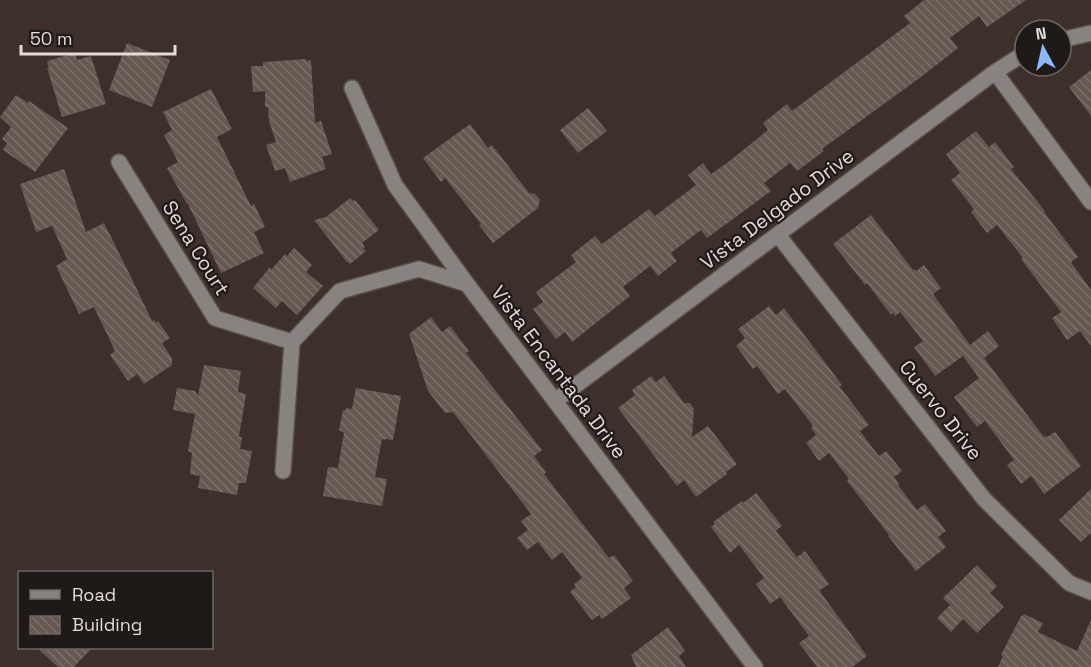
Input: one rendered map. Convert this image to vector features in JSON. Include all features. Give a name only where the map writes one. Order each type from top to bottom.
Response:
[{"type":"street","points":[[1073,37],[1091,33]]},
{"type":"street","name":"Vista Delgado Drive","points":[[555,401],[1013,61]]},
{"type":"street","points":[[995,72],[1091,202]]},
{"type":"street","name":"Vista Encantada Drive","points":[[352,88],[395,185],[755,667]]},
{"type":"street","name":"Sena Court","points":[[119,162],[214,318],[292,342]]},
{"type":"street","name":"Cuervo Drive","points":[[778,234],[984,499],[1069,583],[1091,592]]},
{"type":"street","points":[[282,471],[292,342],[340,291],[419,269],[467,284]]},
{"type":"building","points":[[924,0],[1026,0],[987,27],[979,16],[950,38],[958,48],[921,77],[822,149],[824,151],[797,171],[790,163],[764,183],[771,191],[707,238],[701,230],[671,253],[677,261],[658,276],[650,266],[623,287],[630,296],[572,342],[565,332],[556,339],[533,309],[543,302],[536,292],[576,262],[571,255],[595,236],[602,244],[649,209],[655,216],[696,185],[688,175],[703,163],[711,174],[727,163],[768,130],[763,123],[787,104],[792,111],[910,23],[904,16]]},
{"type":"building","points":[[127,43],[170,60],[152,107],[109,90]]},
{"type":"building","points":[[75,53],[77,60],[91,56],[106,104],[62,117],[47,68],[49,68],[47,61]]},
{"type":"building","points":[[306,59],[306,61],[311,60],[315,123],[321,121],[332,154],[322,157],[326,169],[290,182],[285,168],[275,171],[266,145],[276,142],[269,121],[268,107],[265,107],[265,91],[253,92],[251,66],[263,66],[263,62]]},
{"type":"building","points":[[1091,70],[1091,116],[1069,87]]},
{"type":"building","points":[[211,89],[232,129],[217,137],[251,206],[254,204],[265,227],[254,232],[264,253],[221,273],[188,204],[167,168],[178,162],[164,135],[172,130],[163,112]]},
{"type":"building","points":[[16,95],[28,103],[29,101],[68,128],[35,172],[3,150],[7,143],[2,139],[11,127],[0,117]]},
{"type":"building","points":[[588,108],[607,131],[578,153],[560,130]]},
{"type":"building","points":[[470,124],[488,148],[492,145],[529,193],[535,194],[540,200],[538,208],[493,243],[445,178],[441,182],[423,158]]},
{"type":"building","points":[[976,131],[989,147],[995,142],[1014,167],[1011,169],[1078,257],[1071,262],[1091,290],[1091,346],[1080,331],[1067,340],[1052,318],[1061,312],[1021,259],[1023,258],[997,225],[987,233],[971,212],[974,209],[951,180],[960,173],[946,154]]},
{"type":"building","points":[[64,169],[86,232],[104,223],[152,321],[156,323],[158,321],[170,338],[162,343],[172,358],[172,365],[144,384],[137,374],[128,381],[110,355],[115,351],[94,307],[79,314],[56,266],[67,259],[52,226],[36,232],[20,184]]},
{"type":"building","points":[[350,198],[355,200],[379,230],[362,243],[366,251],[350,264],[314,220],[326,217]]},
{"type":"building","points":[[871,215],[913,270],[916,271],[924,265],[941,288],[933,294],[970,345],[988,331],[999,346],[984,358],[1044,437],[1055,432],[1081,466],[1044,494],[1031,476],[1021,484],[1007,465],[1014,460],[985,421],[977,427],[954,397],[979,378],[963,356],[935,376],[914,347],[923,341],[900,312],[895,316],[893,313],[891,315],[833,244]]},
{"type":"building","points":[[294,248],[312,265],[306,272],[323,286],[297,315],[282,301],[276,308],[253,288],[270,267],[271,270],[285,254],[287,256]]},
{"type":"building","points":[[769,306],[776,315],[784,308],[869,425],[860,431],[879,456],[886,451],[902,471],[894,477],[898,485],[917,510],[925,504],[946,531],[938,537],[946,547],[916,571],[847,481],[849,479],[829,453],[819,461],[806,443],[816,435],[811,428],[813,426],[785,389],[778,394],[757,366],[753,369],[736,346],[745,338],[738,329]]},
{"type":"building","points":[[431,317],[442,332],[450,326],[469,351],[466,353],[542,450],[534,456],[546,472],[544,474],[609,558],[614,555],[633,581],[624,588],[631,598],[602,619],[599,615],[592,620],[570,592],[576,587],[574,584],[582,578],[562,552],[552,560],[538,542],[527,550],[517,538],[528,530],[521,521],[531,514],[453,412],[445,413],[428,391],[409,334]]},
{"type":"building","points":[[204,365],[241,371],[238,392],[246,394],[239,437],[242,437],[240,449],[252,451],[246,483],[239,483],[237,495],[198,488],[200,476],[190,474],[192,453],[188,451],[195,414],[173,410],[177,388],[195,391],[198,396]]},
{"type":"building","points":[[651,376],[656,382],[664,376],[684,403],[690,403],[694,409],[692,437],[708,426],[737,464],[696,497],[684,480],[677,486],[618,408],[635,395],[632,390]]},
{"type":"building","points":[[356,388],[401,396],[393,440],[382,439],[375,477],[387,479],[382,506],[323,496],[328,467],[338,468],[344,433],[339,430],[343,410],[352,409]]},
{"type":"building","points":[[1091,489],[1091,533],[1081,542],[1059,520]]},
{"type":"building","points":[[756,493],[782,526],[776,531],[797,557],[805,551],[829,584],[820,590],[821,593],[867,656],[852,667],[817,667],[799,643],[809,636],[780,597],[770,604],[756,584],[764,578],[739,545],[730,553],[711,527],[715,524],[713,522]]},
{"type":"building","points":[[977,565],[997,586],[990,593],[1004,607],[977,633],[963,619],[951,632],[937,618],[950,605],[943,598]]},
{"type":"building","points":[[1024,614],[1043,623],[1038,632],[1077,651],[1091,620],[1091,667],[998,667],[1003,656],[1001,655]]},
{"type":"building","points":[[668,627],[685,651],[679,656],[686,667],[636,667],[631,655]]},
{"type":"building","points":[[38,649],[91,649],[74,667],[58,667]]}]
